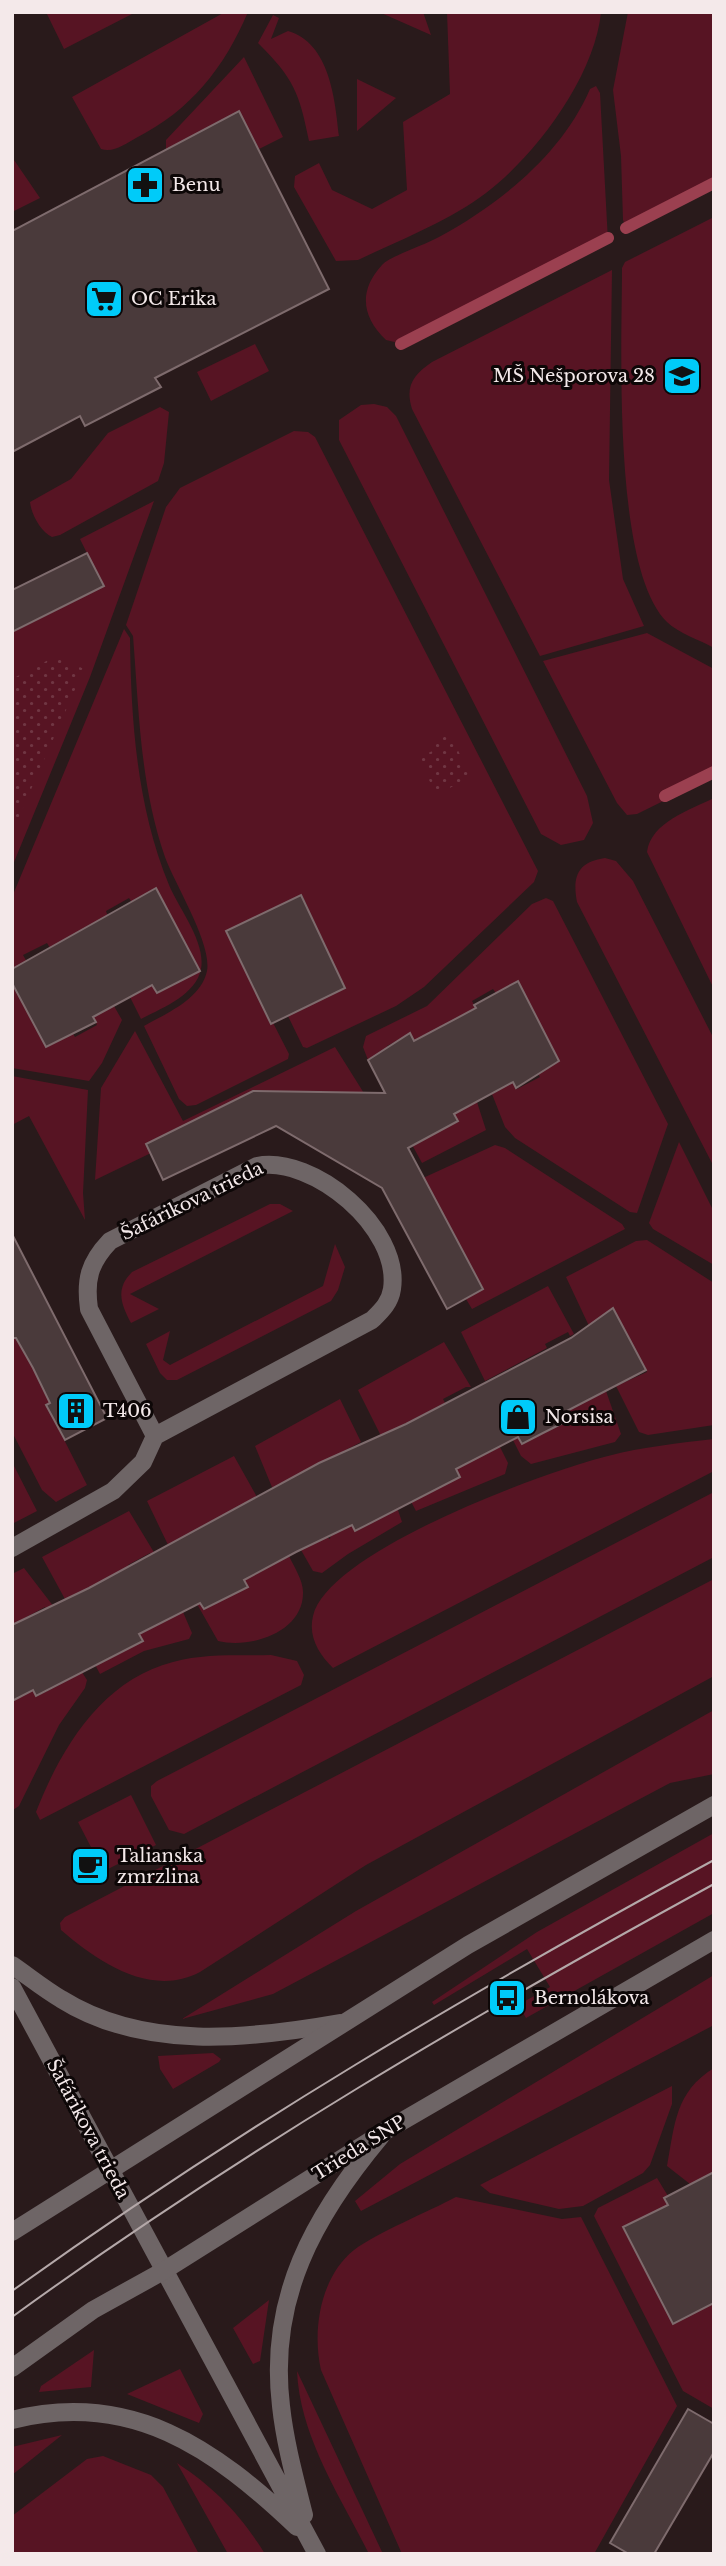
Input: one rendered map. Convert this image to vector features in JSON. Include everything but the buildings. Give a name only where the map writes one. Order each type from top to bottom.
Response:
[{"type":"street","name":"Šafárikova trieda","points":[[274,1162],[304,1172],[356,1204],[387,1253],[392,1289],[387,1304],[372,1320],[353,1332],[155,1436],[89,1309],[86,1287],[88,1273],[101,1251],[110,1241],[257,1166],[274,1162]]},
{"type":"street","points":[[12,1548],[113,1491],[143,1462],[155,1436]]},
{"type":"street","points":[[12,2232],[340,2023],[501,1926],[714,1805]]},
{"type":"street","name":"Trieda SNP","points":[[12,2368],[93,2310],[164,2270],[387,2130],[714,1940]]},
{"type":"street","points":[[12,1965],[61,2000],[88,2013],[170,2035],[236,2037],[340,2023]]},
{"type":"street","name":"Šafárikova trieda","points":[[12,1987],[164,2270]]},
{"type":"street","points":[[313,2546],[280,2404],[283,2311],[297,2267],[322,2218],[361,2161],[387,2130]]},
{"type":"street","points":[[164,2270],[313,2546]]},
{"type":"street","points":[[12,2420],[74,2409],[120,2417],[178,2436],[239,2475],[313,2546]]},
{"type":"shaded area","points":[[46,12],[131,12],[132,14],[64,49]]},
{"type":"shaded area","points":[[225,12],[248,12],[228,51],[204,86],[156,127],[119,147],[101,149],[72,97]]},
{"type":"shaded area","points":[[379,12],[423,12],[431,35]]},
{"type":"shaded area","points":[[447,12],[601,12],[588,62],[575,87],[543,136],[505,177],[472,203],[424,230],[358,260],[336,261],[294,187],[295,176],[319,163],[332,190],[372,209],[407,190],[403,122],[450,94]]},
{"type":"shaded area","points":[[628,12],[714,12],[714,186],[627,231],[623,220],[621,156],[613,90]]},
{"type":"shaded area","points":[[273,15],[279,18],[271,39],[288,31],[302,37],[322,60],[332,90],[339,136],[309,141],[293,87],[280,67],[258,43]]},
{"type":"shaded area","points":[[244,57],[283,137],[259,149],[239,112],[166,150],[166,140]]},
{"type":"shaded area","points":[[357,79],[396,98],[357,131]]},
{"type":"shaded area","points":[[596,86],[600,93],[608,241],[407,345],[386,340],[372,322],[366,304],[369,284],[382,265],[462,224],[506,193],[546,156],[578,113],[590,89]]},
{"type":"shaded area","points":[[12,157],[40,198],[12,212]]},
{"type":"shaded area","points":[[714,217],[714,648],[667,622],[649,594],[637,555],[629,507],[624,454],[621,349],[622,268],[625,262]]},
{"type":"shaded area","points":[[612,270],[609,480],[623,579],[644,626],[540,656],[412,409],[410,387],[415,377],[432,362]]},
{"type":"shaded area","points":[[255,344],[269,371],[211,401],[197,372]]},
{"type":"shaded area","points":[[361,405],[387,407],[396,416],[587,796],[593,823],[584,840],[561,845],[541,834],[339,440],[339,420]]},
{"type":"shaded area","points":[[160,407],[169,412],[164,463],[158,481],[60,535],[52,537],[44,531],[34,517],[30,502],[71,479],[108,433]]},
{"type":"shaded area","points":[[294,431],[308,432],[315,437],[538,871],[534,882],[424,987],[396,1006],[307,1048],[303,1047],[288,1016],[345,988],[302,895],[226,931],[289,1054],[288,1059],[196,1105],[187,1106],[179,1099],[144,1026],[182,1004],[198,990],[207,971],[207,959],[199,930],[165,857],[150,803],[142,748],[133,636],[126,625],[166,507],[180,488]]},
{"type":"shaded area","points":[[154,501],[90,677],[12,867],[12,632],[103,586],[80,539]]},
{"type":"shaded area","points":[[124,629],[130,638],[134,732],[150,825],[169,885],[196,937],[201,959],[198,978],[185,993],[141,1019],[130,997],[152,985],[157,993],[197,966],[156,888],[133,904],[129,898],[106,911],[108,917],[50,948],[47,943],[23,955],[27,962],[12,969],[12,897]]},
{"type":"shaded area","points":[[647,633],[714,669],[714,776],[637,814],[627,815],[617,803],[543,661]]},
{"type":"shaded area","points":[[56,656],[84,669],[14,828],[12,679]]},
{"type":"shaded area","points":[[450,734],[471,777],[436,795],[419,758],[434,750],[431,743]]},
{"type":"shaded area","points":[[714,798],[714,989],[647,852],[650,842],[664,825],[683,812]]},
{"type":"shaded area","points":[[605,858],[616,861],[633,881],[714,1039],[714,1167],[577,902],[575,885],[579,872],[589,863]]},
{"type":"shaded area","points":[[546,898],[553,901],[668,1124],[637,1213],[630,1212],[515,1138],[505,1127],[492,1094],[513,1082],[517,1089],[540,1077],[536,1070],[559,1061],[518,981],[498,996],[493,989],[472,1001],[476,1008],[414,1041],[410,1034],[387,1046],[390,1053],[368,1060],[363,1047],[366,1036],[427,1006],[532,904]]},
{"type":"shaded area","points":[[12,983],[46,1047],[70,1029],[75,1037],[97,1025],[93,1017],[114,1006],[122,1020],[102,1063],[89,1081],[12,1068]]},
{"type":"shaded area","points":[[135,1031],[183,1121],[335,1047],[362,1090],[397,1160],[297,1092],[256,1091],[147,1143],[151,1153],[95,1180],[101,1088]]},
{"type":"shaded area","points":[[12,1076],[88,1090],[83,1193],[85,1220],[29,1116],[12,1125]]},
{"type":"shaded area","points":[[477,1102],[486,1130],[422,1163],[410,1141],[429,1127],[433,1134],[458,1122],[454,1114]]},
{"type":"shaded area","points":[[679,1142],[714,1212],[714,1265],[653,1229],[649,1223]]},
{"type":"shaded area","points":[[495,1145],[505,1148],[622,1224],[625,1229],[472,1309],[466,1299],[483,1289],[423,1178]]},
{"type":"shaded area","points":[[270,1204],[280,1204],[293,1211],[130,1294],[159,1309],[131,1323],[121,1297],[123,1284],[132,1272]]},
{"type":"shaded area","points":[[647,1240],[714,1283],[714,1425],[648,1435],[639,1432],[616,1386],[647,1372],[613,1308],[610,1310],[611,1314],[589,1326],[566,1277],[636,1241]]},
{"type":"shaded area","points":[[335,1244],[345,1267],[338,1290],[331,1301],[177,1380],[167,1380],[160,1373],[146,1344],[170,1331],[163,1360],[170,1365],[323,1286]]},
{"type":"shaded area","points":[[548,1286],[574,1334],[570,1336],[568,1332],[545,1344],[547,1348],[485,1381],[461,1332]]},
{"type":"shaded area","points":[[12,1326],[52,1402],[47,1406],[87,1485],[56,1502],[42,1490],[12,1432]]},
{"type":"shaded area","points":[[444,1342],[471,1387],[443,1399],[445,1403],[381,1436],[358,1390]]},
{"type":"shaded area","points":[[606,1391],[621,1434],[615,1442],[531,1464],[521,1456],[513,1440]]},
{"type":"shaded area","points":[[340,1399],[361,1442],[344,1451],[346,1454],[274,1492],[255,1446]]},
{"type":"shaded area","points":[[714,1439],[714,1471],[333,1668],[316,1645],[312,1631],[313,1616],[327,1591],[357,1566],[443,1517],[538,1478],[608,1456]]},
{"type":"shaded area","points":[[500,1447],[508,1463],[505,1474],[416,1511],[407,1494],[459,1477],[456,1469]]},
{"type":"shaded area","points":[[234,1456],[257,1497],[233,1509],[234,1513],[169,1547],[147,1501]]},
{"type":"shaded area","points":[[12,1462],[37,1511],[12,1524]]},
{"type":"shaded area","points":[[714,1492],[714,1557],[184,1834],[169,1830],[151,1796],[151,1786],[157,1781]]},
{"type":"shaded area","points":[[395,1501],[402,1522],[322,1573],[313,1571],[301,1550],[326,1537],[330,1539],[331,1534],[351,1523],[355,1530]]},
{"type":"shaded area","points":[[129,1511],[155,1554],[151,1556],[150,1553],[128,1565],[130,1568],[66,1601],[42,1557]]},
{"type":"shaded area","points":[[289,1556],[303,1587],[301,1606],[295,1618],[285,1627],[260,1640],[231,1643],[218,1641],[197,1604],[201,1603],[205,1609],[247,1587],[244,1580]]},
{"type":"shaded area","points":[[24,1568],[54,1607],[47,1611],[45,1607],[23,1619],[12,1630],[12,1574]]},
{"type":"shaded area","points":[[714,1579],[714,1676],[366,1865],[200,1972],[181,1979],[144,1979],[126,1973],[91,1954],[61,1930],[60,1923],[65,1917]]},
{"type":"shaded area","points":[[183,1612],[192,1633],[189,1639],[144,1651],[100,1674],[92,1659],[101,1663],[142,1642],[139,1634]]},
{"type":"shaded area","points":[[271,1655],[297,1661],[304,1675],[301,1685],[40,1820],[36,1812],[72,1741],[105,1700],[125,1684],[148,1671],[185,1659]]},
{"type":"shaded area","points":[[78,1666],[87,1680],[85,1688],[59,1725],[19,1806],[13,1810],[12,1699],[33,1690],[37,1696],[59,1685],[56,1678]]},
{"type":"shaded area","points":[[714,1710],[714,1774],[670,1783],[273,1994],[182,2019],[356,1911]]},
{"type":"shaded area","points":[[131,1795],[156,1845],[104,1871],[107,1867],[100,1854],[94,1853],[78,1822]]},
{"type":"shaded area","points":[[714,1833],[714,1913],[526,2018],[518,2005],[550,1987],[527,1949],[434,2005],[432,2002],[537,1932]]},
{"type":"shaded area","points":[[714,1975],[714,2025],[361,2211],[355,2201],[400,2164]]},
{"type":"shaded area","points":[[213,2053],[221,2059],[219,2062],[173,2089],[160,2069],[158,2056]]},
{"type":"shaded area","points":[[714,2068],[714,2181],[706,2176],[690,2184],[667,2166],[672,2136],[684,2098],[701,2077]]},
{"type":"shaded area","points":[[672,2086],[672,2104],[650,2165],[643,2173],[583,2206],[559,2209],[490,2193],[480,2185]]},
{"type":"shaded area","points":[[657,2178],[668,2196],[664,2198],[668,2205],[623,2227],[673,2324],[714,2303],[714,2409],[683,2391],[594,2216],[598,2208]]},
{"type":"shaded area","points":[[456,2197],[562,2219],[581,2217],[677,2406],[594,2554],[402,2554],[321,2370],[318,2339],[321,2306],[333,2275],[342,2261],[376,2236]]},
{"type":"shaded area","points":[[269,2300],[260,2361],[253,2364],[233,2328]]},
{"type":"shaded area","points":[[94,2350],[91,2387],[39,2392],[41,2386]]},
{"type":"shaded area","points":[[180,2369],[203,2414],[199,2423],[127,2394]]},
{"type":"shaded area","points":[[297,2371],[383,2554],[369,2554],[323,2466],[305,2419]]},
{"type":"shaded area","points":[[62,2435],[12,2475],[12,2447]]},
{"type":"shaded area","points":[[103,2456],[151,2475],[163,2487],[199,2554],[12,2554],[12,2516],[87,2459]]},
{"type":"shaded area","points":[[177,2463],[226,2503],[265,2554],[228,2554]]},
{"type":"waterway","points":[[626,228],[714,183]]},
{"type":"waterway","points":[[401,344],[608,238]]},
{"type":"waterway","points":[[665,796],[714,772]]},
{"type":"tram line","points":[[12,2291],[182,2174],[356,2064],[534,1960],[714,1860]]},
{"type":"tram line","points":[[12,2317],[96,2257],[356,2089],[444,2036],[714,1884]]},
{"type":"place","name":"Benu","points":[[145,185]]},
{"type":"place","name":"OC Erika","points":[[104,299]]},
{"type":"place","name":"MŠ Nešporova 28","points":[[682,376]]},
{"type":"place","name":"T406","points":[[76,1411]]},
{"type":"place","name":"Norsisa","points":[[518,1417]]},
{"type":"place","name":"Talianska zmrzlina","points":[[90,1866]]},
{"type":"place","name":"Bernolákova","points":[[507,1998]]}]
